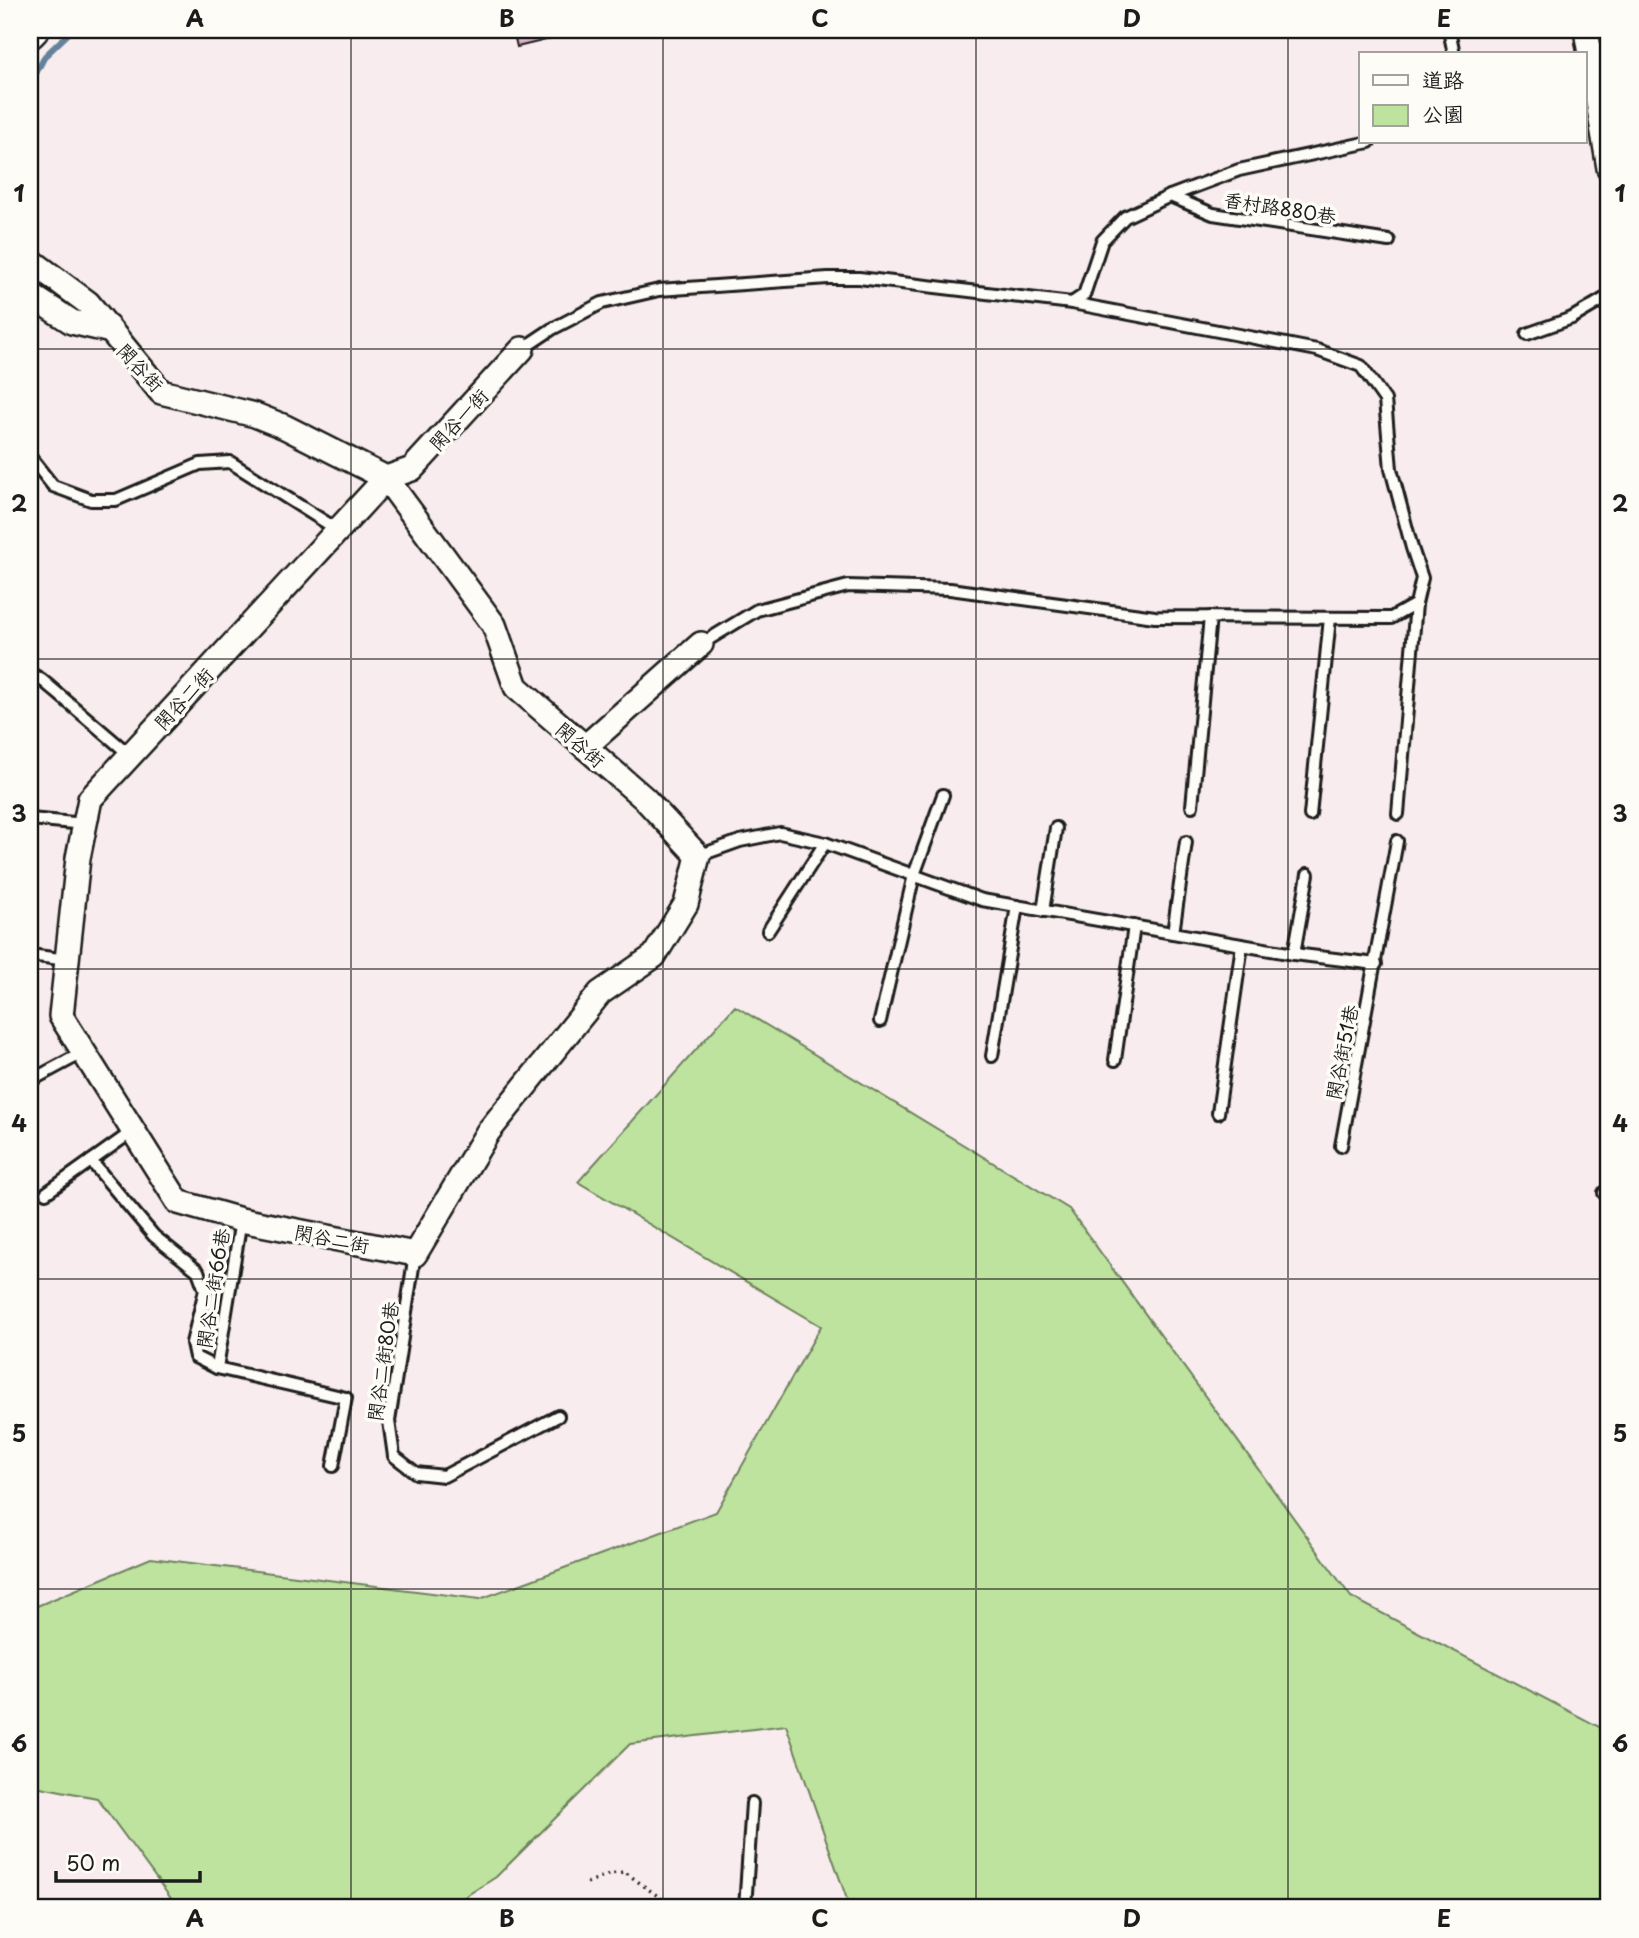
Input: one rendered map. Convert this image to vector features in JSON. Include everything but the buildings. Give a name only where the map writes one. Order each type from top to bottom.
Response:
[{"type":"street","points":[[30,34],[34,30]]},
{"type":"street","points":[[1586,30],[1609,169]]},
{"type":"street","name":"閑谷街","points":[[30,260],[88,303],[107,330],[161,392],[255,415],[285,427],[386,478],[494,625],[516,687],[645,799],[698,856]]},
{"type":"street","name":"閑谷街","points":[[30,295],[72,322],[107,330]]},
{"type":"street","name":"閑谷一街","points":[[386,478],[412,469],[523,349]]},
{"type":"street","name":"閑谷二街","points":[[386,478],[90,799],[78,858],[61,1016],[178,1202],[241,1220],[415,1254]]},
{"type":"street","points":[[585,747],[701,645]]},
{"type":"street","points":[[415,1254],[488,1132],[600,993],[654,956],[687,904],[698,856]]},
{"type":"lane","points":[[1449,30],[1454,52]]},
{"type":"lane","name":"香村路880巷","points":[[1072,303],[1084,295],[1102,241],[1125,217],[1170,196],[1239,170],[1359,144]]},
{"type":"lane","name":"香村路880巷","points":[[1170,196],[1213,214],[1389,241]]},
{"type":"lane","points":[[523,349],[552,329],[602,303],[659,290],[859,278],[1072,303],[1317,350],[1361,366],[1385,400],[1391,469],[1422,578],[1416,604],[1398,814]]},
{"type":"lane","points":[[1527,334],[1572,318],[1609,296]]},
{"type":"lane","points":[[30,457],[53,486],[91,500],[116,500],[200,464],[230,462],[338,530]]},
{"type":"lane","points":[[701,645],[757,610],[848,586],[950,589],[1155,617],[1391,618],[1416,604]]},
{"type":"lane","points":[[1192,806],[1210,617]]},
{"type":"lane","points":[[1310,815],[1330,618]]},
{"type":"lane","points":[[30,673],[130,755]]},
{"type":"lane","points":[[880,1021],[914,875],[943,795]]},
{"type":"lane","points":[[30,819],[85,824]]},
{"type":"lane","points":[[1043,911],[1056,828]]},
{"type":"lane","points":[[698,856],[740,841],[779,833],[825,843],[982,900],[1294,954],[1376,964]]},
{"type":"lane","name":"閑谷街51巷","points":[[1341,1146],[1397,841]]},
{"type":"lane","points":[[1173,933],[1186,842]]},
{"type":"lane","points":[[768,931],[825,843]]},
{"type":"lane","points":[[1294,954],[1308,874]]},
{"type":"lane","points":[[992,1056],[1017,906]]},
{"type":"lane","points":[[1115,1060],[1134,926]]},
{"type":"lane","points":[[1218,1113],[1242,945]]},
{"type":"lane","points":[[30,955],[67,960]]},
{"type":"lane","points":[[30,1082],[84,1052]]},
{"type":"lane","points":[[46,1193],[133,1131]]},
{"type":"lane","points":[[92,1161],[154,1236],[198,1271],[205,1290],[192,1343],[195,1357],[217,1368]]},
{"type":"lane","name":"閑谷二街66巷","points":[[241,1220],[217,1368],[346,1398],[333,1466]]},
{"type":"lane","name":"閑谷二街80巷","points":[[415,1254],[389,1421],[394,1456],[416,1473],[444,1476],[558,1416]]},
{"type":"lane","points":[[745,1908],[752,1803]]},
{"type":"path","points":[[587,1883],[609,1874],[625,1872],[674,1908]]},
{"type":"green space","points":[[735,1006],[1069,1209],[1351,1597],[1609,1732],[1609,1908],[850,1908],[786,1725],[630,1744],[496,1877],[447,1908],[178,1908],[97,1798],[30,1785],[30,1609],[151,1558],[480,1599],[716,1512],[821,1326],[578,1182]]},
{"type":"waterway","points":[[30,85],[45,56],[72,30]]}]
